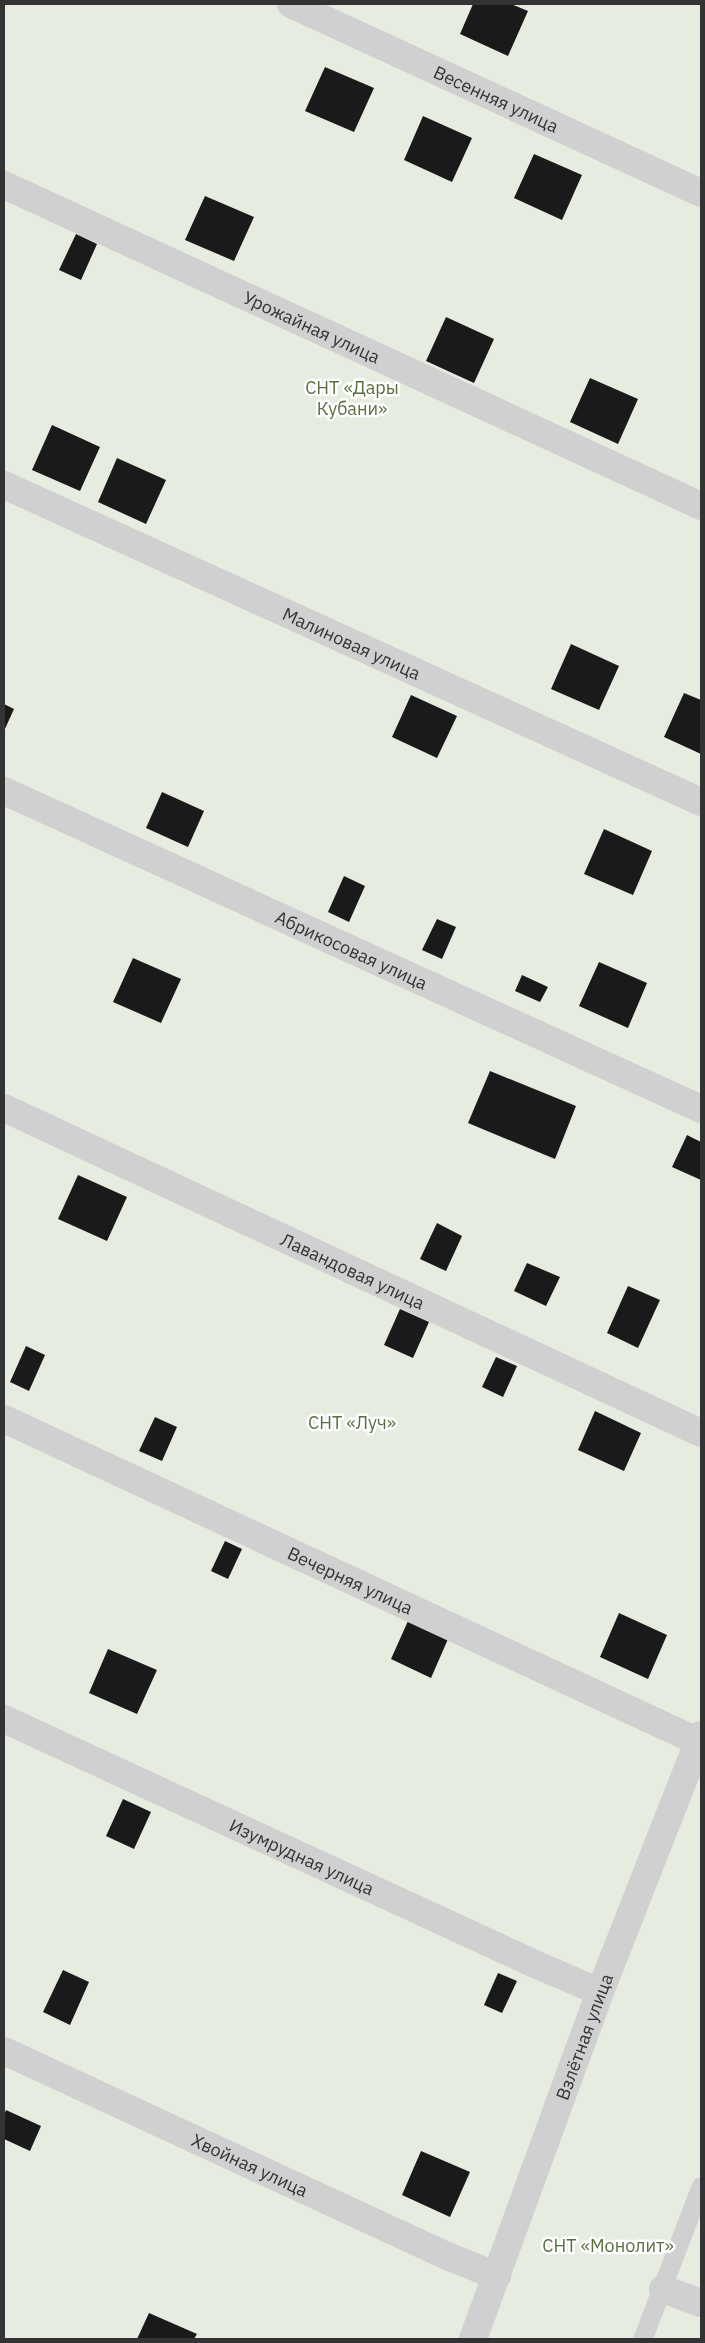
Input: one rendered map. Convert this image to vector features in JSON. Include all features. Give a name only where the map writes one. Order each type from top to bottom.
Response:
[{"type":"street","name":"Весенняя улица","points":[[291,4],[701,192]]},
{"type":"street","name":"Урожайная улица","points":[[4,185],[701,506]]},
{"type":"street","name":"Малиновая улица","points":[[4,485],[701,802]]},
{"type":"street","name":"Абрикосовая улица","points":[[4,791],[701,1109]]},
{"type":"street","name":"Лавандовая улица","points":[[4,1108],[701,1433]]},
{"type":"street","name":"Вечерняя улица","points":[[4,1419],[700,1738]]},
{"type":"street","name":"Изумрудная улица","points":[[4,1719],[519,1957],[600,1992]]},
{"type":"street","name":"Взлётная улица","points":[[473,2339],[600,1992],[700,1738]]},
{"type":"street","name":"Хвойная улица","points":[[4,2051],[447,2256],[497,2276]]},
{"type":"street","points":[[663,2289],[701,2303]]},
{"type":"lane","points":[[643,2339],[701,2187]]},
{"type":"green space","points":[[4,4],[701,4],[701,2339],[4,2339]]},
{"type":"building","points":[[473,4],[511,4],[528,11],[508,56],[460,34]]},
{"type":"building","points":[[325,67],[374,88],[354,132],[305,111]]},
{"type":"building","points":[[423,116],[472,138],[452,182],[404,160]]},
{"type":"building","points":[[534,154],[582,175],[562,220],[514,198]]},
{"type":"building","points":[[205,196],[254,217],[234,261],[185,240]]},
{"type":"building","points":[[76,234],[97,244],[81,280],[59,270]]},
{"type":"building","points":[[446,317],[494,339],[474,383],[426,361]]},
{"type":"building","points":[[590,378],[638,399],[618,444],[570,422]]},
{"type":"building","points":[[52,425],[100,447],[80,491],[32,470]]},
{"type":"building","points":[[117,458],[166,480],[146,524],[98,502]]},
{"type":"building","points":[[571,644],[619,666],[599,710],[551,689]]},
{"type":"building","points":[[684,693],[701,700],[701,754],[664,737]]},
{"type":"building","points":[[411,695],[457,716],[437,758],[392,737]]},
{"type":"building","points":[[4,704],[14,709],[4,731]]},
{"type":"building","points":[[162,792],[204,811],[188,847],[146,828]]},
{"type":"building","points":[[604,829],[652,851],[633,895],[584,874]]},
{"type":"building","points":[[344,876],[365,886],[349,922],[328,912]]},
{"type":"building","points":[[437,919],[456,927],[442,959],[422,950]]},
{"type":"building","points":[[133,958],[181,979],[161,1023],[113,1002]]},
{"type":"building","points":[[599,962],[647,983],[628,1028],[579,1006]]},
{"type":"building","points":[[522,975],[548,987],[540,1002],[515,991]]},
{"type":"building","points":[[490,1071],[576,1106],[555,1159],[468,1123]]},
{"type":"building","points":[[687,1135],[701,1142],[701,1180],[672,1167]]},
{"type":"building","points":[[78,1175],[127,1197],[107,1241],[58,1219]]},
{"type":"building","points":[[437,1223],[462,1236],[446,1271],[420,1259]]},
{"type":"building","points":[[527,1263],[560,1277],[546,1306],[514,1291]]},
{"type":"building","points":[[628,1286],[660,1300],[638,1348],[607,1333]]},
{"type":"building","points":[[400,1309],[429,1322],[413,1358],[384,1345]]},
{"type":"building","points":[[26,1346],[45,1355],[29,1391],[10,1382]]},
{"type":"building","points":[[496,1357],[517,1366],[503,1397],[482,1387]]},
{"type":"building","points":[[595,1411],[641,1433],[624,1471],[578,1450]]},
{"type":"building","points":[[155,1417],[177,1427],[162,1461],[139,1451]]},
{"type":"building","points":[[225,1541],[242,1549],[228,1579],[211,1571]]},
{"type":"building","points":[[619,1613],[667,1635],[648,1679],[600,1657]]},
{"type":"building","points":[[408,1621],[448,1639],[431,1678],[391,1659]]},
{"type":"building","points":[[108,1649],[157,1670],[137,1714],[89,1693]]},
{"type":"building","points":[[123,1799],[151,1812],[134,1849],[106,1836]]},
{"type":"building","points":[[63,1970],[89,1982],[70,2025],[43,2012]]},
{"type":"building","points":[[498,1973],[517,1981],[502,2013],[484,2005]]},
{"type":"building","points":[[6,2110],[41,2126],[30,2151],[4,2139],[4,2116]]},
{"type":"building","points":[[421,2151],[470,2172],[450,2217],[402,2195]]},
{"type":"building","points":[[149,2313],[197,2334],[194,2339],[137,2339]]},
{"type":"park label","name":"СНТ «Дары Кубани»","points":[[352,397]]},
{"type":"park label","name":"СНТ «Луч»","points":[[352,1422]]},
{"type":"park label","name":"СНТ «Монолит»","points":[[608,2245]]}]
